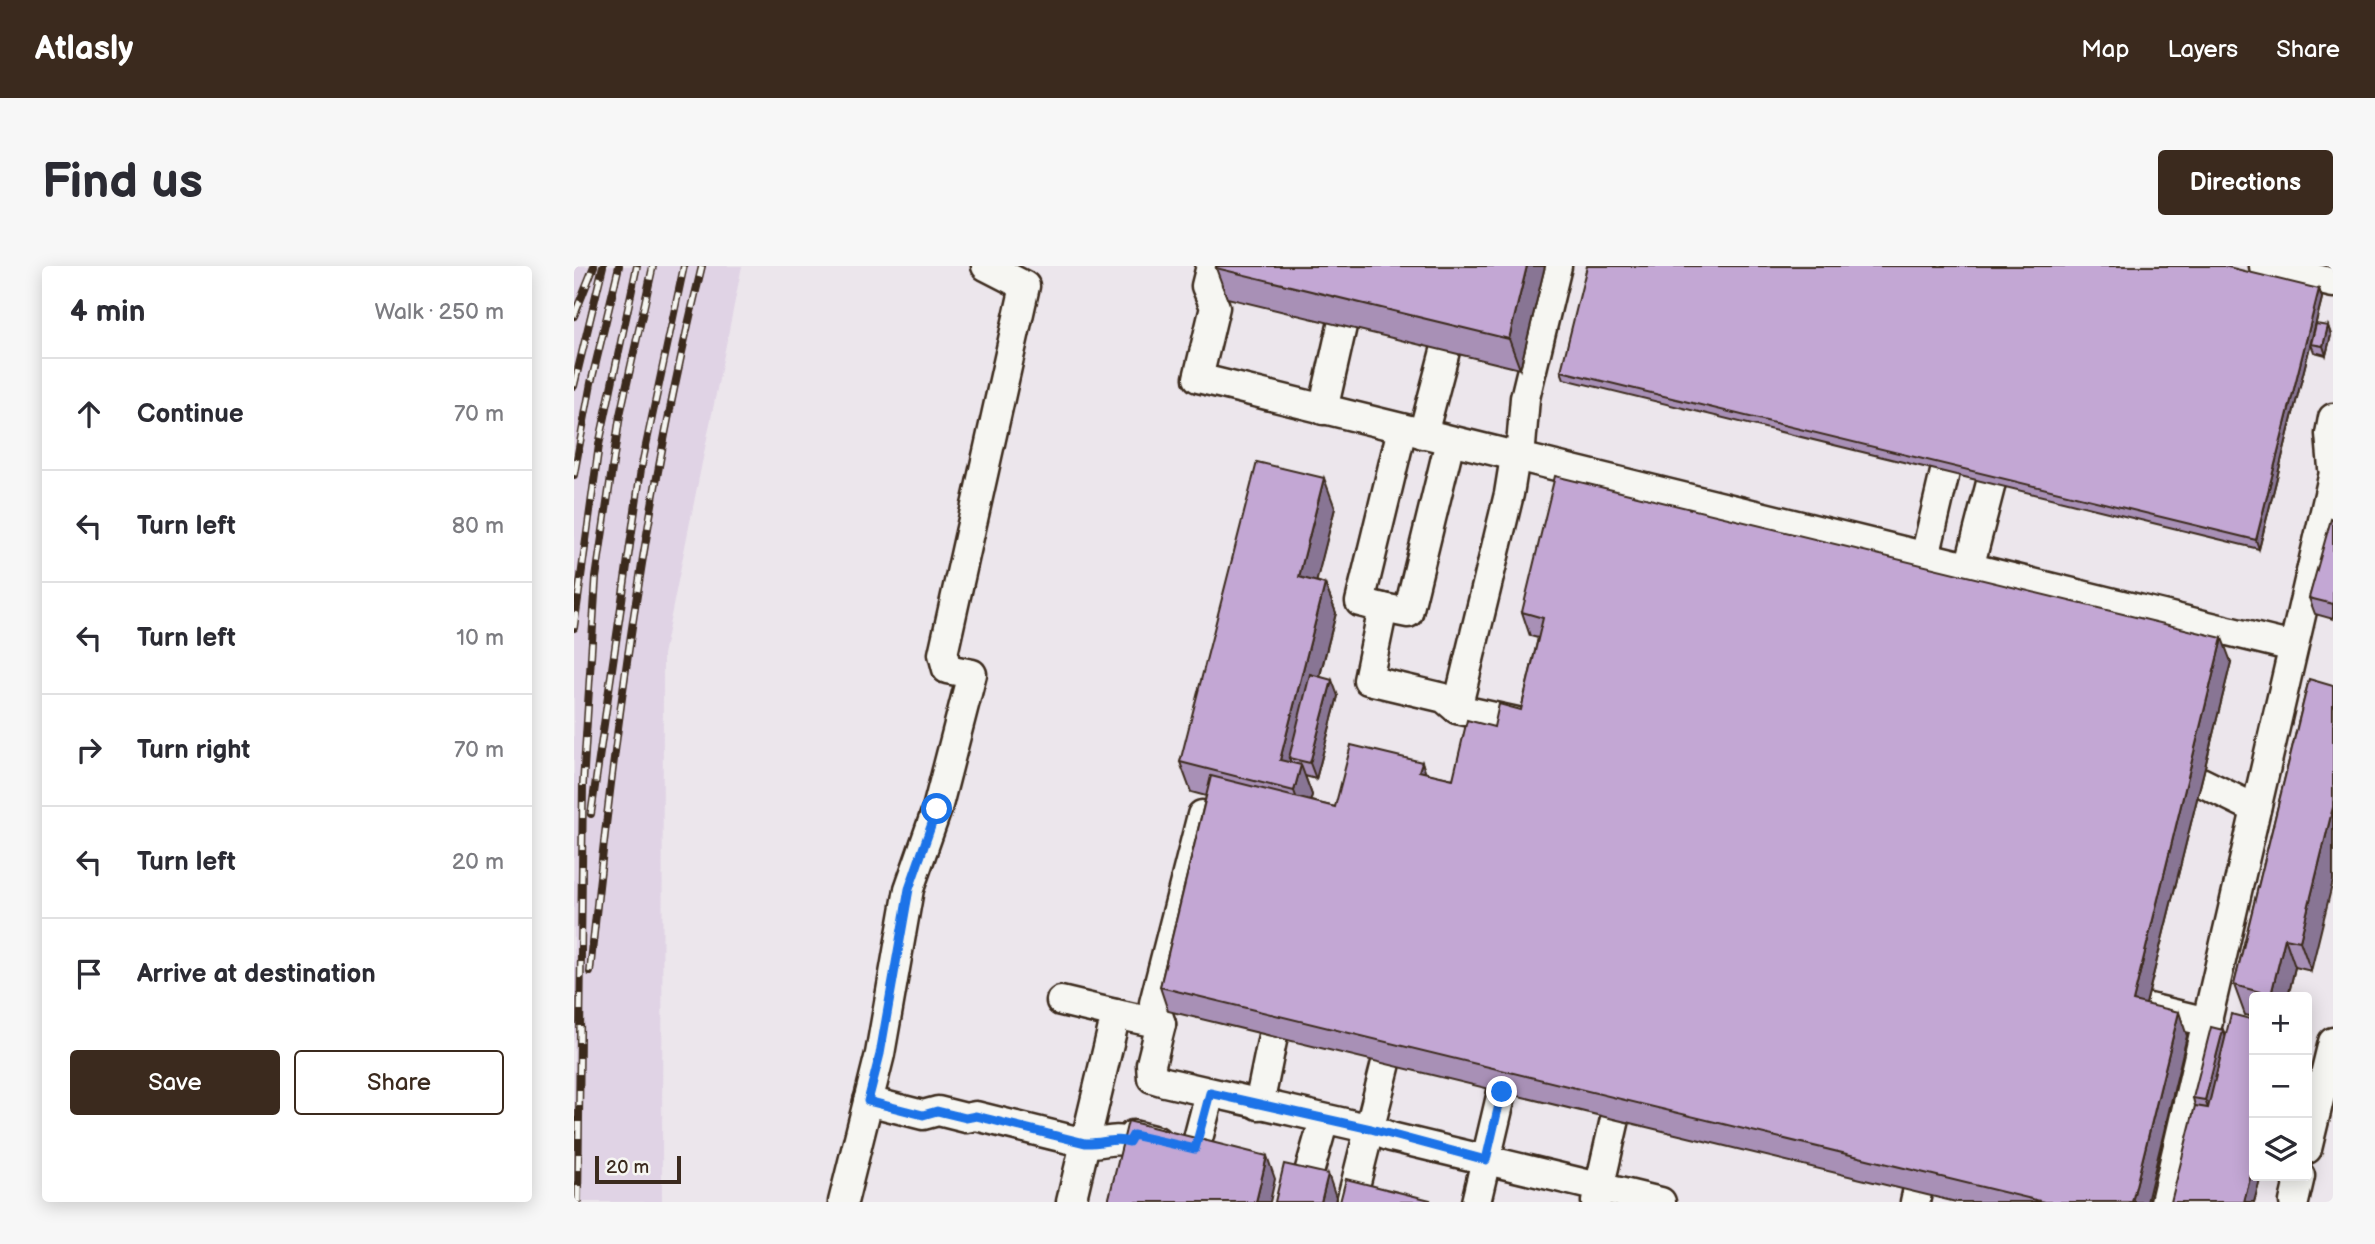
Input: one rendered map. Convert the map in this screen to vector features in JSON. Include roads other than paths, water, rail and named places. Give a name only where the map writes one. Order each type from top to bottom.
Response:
[{"type":"street","points":[[843,1202],[880,1054],[909,889],[937,809],[972,674],[947,668],[943,654],[1025,286],[986,266]]},
{"type":"street","points":[[1211,266],[1206,286],[1215,307],[1198,378],[2293,647]]},
{"type":"street","points":[[1457,709],[1509,494],[1525,398],[1557,266]]},
{"type":"street","points":[[2264,266],[2333,283]]},
{"type":"street","points":[[1323,410],[1342,326]]},
{"type":"street","points":[[1425,435],[1408,612],[1360,602],[1425,435],[1445,351]]},
{"type":"street","points":[[2333,418],[2330,434],[2333,468]]},
{"type":"street","points":[[1925,557],[1945,472]]},
{"type":"street","points":[[2165,1202],[2333,477]]},
{"type":"street","points":[[1969,568],[1991,483]]},
{"type":"street","points":[[1756,546],[1765,518]]},
{"type":"street","points":[[1848,569],[1856,540]]},
{"type":"street","points":[[1383,608],[1368,680],[1444,698],[1457,709],[1531,725]]},
{"type":"street","points":[[2201,782],[2256,809]]},
{"type":"street","points":[[1207,796],[1154,1003],[1161,1024],[1151,1064],[1152,1077],[1259,1105],[1371,1129],[1486,1160],[1598,1195],[1661,1202]]},
{"type":"street","points":[[1061,1001],[1161,1024]]},
{"type":"street","points":[[2145,1007],[2208,1022]]},
{"type":"street","points":[[1089,1202],[1094,1144],[1116,1014]]},
{"type":"street","points":[[1259,1105],[1273,1036]]},
{"type":"street","points":[[2312,1129],[2333,1042]]},
{"type":"street","points":[[1351,1202],[1385,1063]]},
{"type":"street","points":[[1476,1202],[1502,1092]]},
{"type":"street","points":[[868,1101],[923,1115],[937,1111],[966,1118],[976,1116],[1094,1144],[1117,1138],[1129,1142],[1133,1135],[1194,1154],[1210,1093]]},
{"type":"street","points":[[1598,1195],[1615,1119]]},
{"type":"street","points":[[1304,1189],[1324,1120]]},
{"type":"street","points":[[1071,1202],[1094,1144]]},
{"type":"street","points":[[2294,1202],[2299,1181]]},
{"type":"railway","points":[[574,316],[594,266]]},
{"type":"railway","points":[[574,386],[603,266]]},
{"type":"railway","points":[[574,475],[591,383],[619,266]]},
{"type":"railway","points":[[574,628],[599,445],[637,266]]},
{"type":"railway","points":[[578,1202],[583,784],[596,578],[620,415],[653,266]]},
{"type":"railway","points":[[591,814],[641,469],[684,266]]},
{"type":"railway","points":[[590,972],[621,705],[648,528],[702,266]]}]
